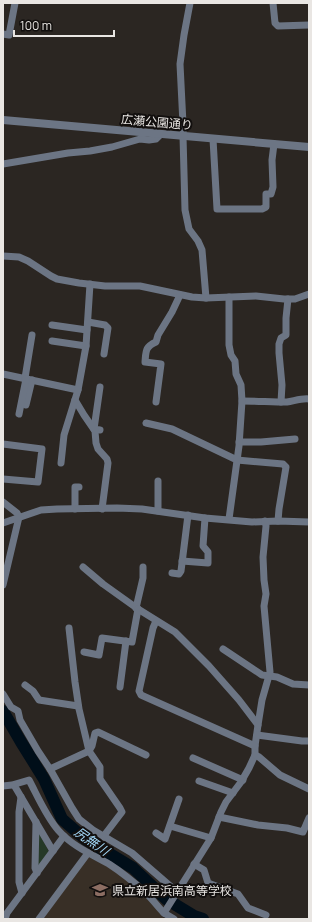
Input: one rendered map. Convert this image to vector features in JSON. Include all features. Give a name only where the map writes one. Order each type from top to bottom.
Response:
[{"type":"street","points":[[3,34],[9,35],[15,3]]},
{"type":"street","points":[[190,3],[180,64],[185,210],[189,229],[198,241],[202,250],[206,298]]},
{"type":"street","points":[[274,3],[275,23],[278,26],[309,25]]},
{"type":"street","name":"広瀬公園通り","points":[[3,120],[309,147]]},
{"type":"street","points":[[3,164],[112,147],[140,139],[156,139],[161,134]]},
{"type":"street","points":[[213,139],[217,209],[262,209],[266,207],[266,194],[271,194],[272,187],[272,160],[274,144]]},
{"type":"street","points":[[3,256],[19,257],[51,276],[79,283],[105,286],[140,286],[180,295],[206,298],[256,296],[295,299],[309,294]]},
{"type":"street","points":[[61,463],[64,435],[78,390],[86,346],[90,284]]},
{"type":"street","points":[[156,402],[161,364],[145,362],[146,351],[150,344],[156,342],[158,335],[180,295]]},
{"type":"street","points":[[229,519],[239,442],[242,401],[241,385],[236,374],[229,345],[230,297]]},
{"type":"street","points":[[281,402],[282,385],[278,353],[281,338],[286,335],[288,299]]},
{"type":"street","points":[[88,322],[105,325],[108,328],[104,354]]},
{"type":"street","points":[[52,325],[87,330]]},
{"type":"street","points":[[21,415],[28,379],[32,335]]},
{"type":"street","points":[[52,341],[86,346]]},
{"type":"street","points":[[3,374],[78,390]]},
{"type":"street","points":[[100,387],[97,430],[95,431],[96,443],[98,449],[107,459],[108,463],[102,509]]},
{"type":"street","points":[[242,401],[281,402],[309,399]]},
{"type":"street","points":[[75,400],[84,415],[97,430]]},
{"type":"street","points":[[146,423],[172,429],[237,460],[283,464],[286,467],[278,521]]},
{"type":"street","points":[[239,442],[296,439]]},
{"type":"street","points":[[3,444],[42,450],[38,482],[3,479]]},
{"type":"street","points":[[158,482],[158,511]]},
{"type":"street","points":[[75,509],[74,487],[79,487]]},
{"type":"street","points":[[3,502],[17,513],[19,517],[3,585]]},
{"type":"street","points":[[3,523],[41,510],[117,508],[158,511],[205,518],[252,522],[309,522]]},
{"type":"street","points":[[172,573],[179,574],[181,571],[188,515]]},
{"type":"street","points":[[182,561],[208,563],[208,552],[202,546],[205,518]]},
{"type":"street","points":[[165,911],[211,838],[226,802],[243,780],[255,755],[262,700],[270,672],[264,606],[266,594],[263,557],[266,526],[265,521]]},
{"type":"street","points":[[82,567],[137,609],[175,632],[239,700],[258,725]]},
{"type":"street","points":[[84,652],[99,655],[102,638],[132,642],[143,578],[143,567]]},
{"type":"street","points":[[156,621],[153,628],[139,691],[141,695],[255,746]]},
{"type":"street","points":[[69,628],[78,706],[89,751],[100,768],[100,779],[122,812],[104,837]]},
{"type":"street","points":[[120,687],[126,641]]},
{"type":"street","points":[[223,649],[262,675],[277,677],[293,684],[309,685]]},
{"type":"street","points":[[25,685],[33,691],[39,700],[78,706]]},
{"type":"street","points":[[3,694],[11,707],[18,711],[20,720],[79,819],[93,830],[132,853],[176,893]]},
{"type":"street","points":[[50,769],[89,751],[92,746],[95,733],[98,732],[146,755]]},
{"type":"street","points":[[257,736],[280,742],[309,741]]},
{"type":"street","points":[[255,755],[280,775],[309,789]]},
{"type":"street","points":[[193,758],[207,768],[243,780]]},
{"type":"street","points":[[3,786],[14,785],[29,780],[48,814],[64,836],[78,847],[108,864],[131,880],[174,919]]},
{"type":"street","points":[[198,781],[233,793]]},
{"type":"street","points":[[14,785],[53,851]]},
{"type":"street","points":[[21,797],[19,812],[19,882],[22,893]]},
{"type":"street","points":[[156,833],[165,839],[179,799]]},
{"type":"street","points":[[219,817],[258,825],[287,828],[306,832],[309,818]]},
{"type":"street","points":[[36,822],[35,868],[37,872]]},
{"type":"street","points":[[170,826],[211,838]]},
{"type":"street","points":[[4,918],[64,836]]},
{"type":"street","points":[[39,919],[88,853]]},
{"type":"street","points":[[194,864],[204,870],[208,883],[238,894],[248,908],[266,914]]},
{"type":"shaded area","name":"県立新居浜南高等学校","points":[[88,856],[107,866],[130,882],[161,912],[161,916],[166,919],[40,919]]},
{"type":"green space","points":[[39,833],[49,852],[38,866]]},
{"type":"waterway","name":"尻無川","points":[[3,711],[44,779],[62,819],[85,839],[133,868],[166,899],[194,916],[203,919]]},
{"type":"place","name":"県立新居浜南高等学校","points":[[100,890]]}]
